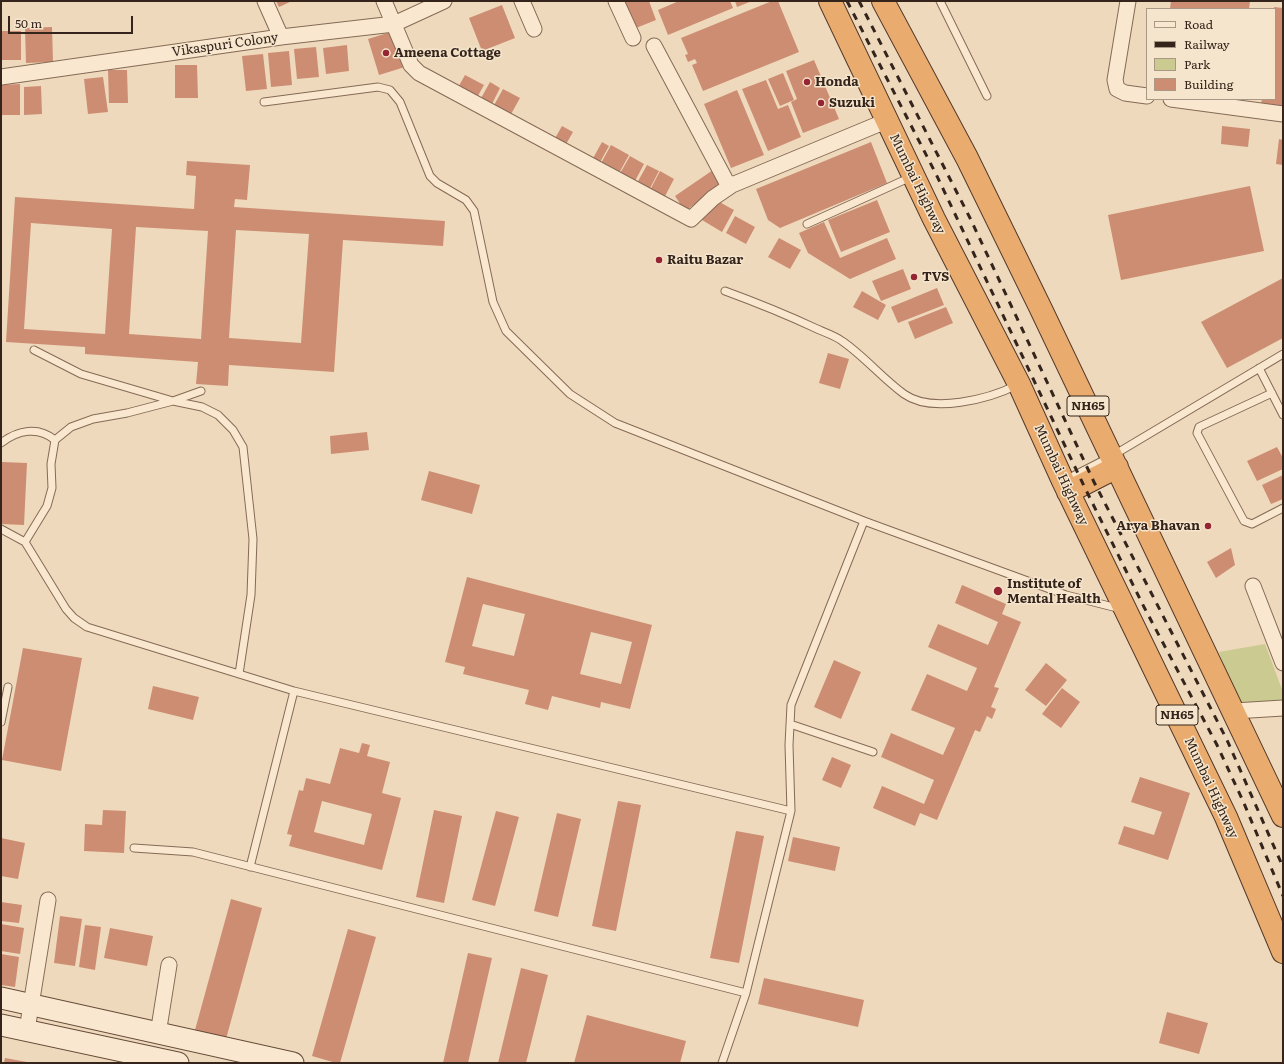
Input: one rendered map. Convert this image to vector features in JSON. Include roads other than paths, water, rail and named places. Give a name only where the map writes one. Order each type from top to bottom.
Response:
[{"type":"highway","name":"Mumbai Highway","points":[[830,1],[913,176],[1019,384],[1066,487],[1226,817],[1283,952]]},
{"type":"highway","name":"NH65","points":[[883,1],[967,158],[1115,462],[1283,816]]},
{"type":"highway","points":[[1066,487],[1115,462]]},
{"type":"main road","points":[[1,998],[293,1063]]},
{"type":"main road","points":[[1,1025],[158,1061],[178,1063]]},
{"type":"main road","points":[[158,1034],[158,1061]]},
{"type":"street","points":[[265,1],[282,37]]},
{"type":"street","points":[[384,1],[411,65],[419,73],[691,218],[713,198],[732,185],[886,120]]},
{"type":"street","name":"Vikaspuri Colony","points":[[1,77],[282,37],[394,24],[444,1]]},
{"type":"street","points":[[522,1],[534,29]]},
{"type":"street","points":[[616,1],[633,38]]},
{"type":"street","points":[[1128,1],[1115,80],[1117,89],[1146,96]]},
{"type":"street","points":[[654,46],[726,181],[732,185]]},
{"type":"street","points":[[1178,100],[1283,114]]},
{"type":"street","points":[[1253,586],[1283,663]]},
{"type":"street","points":[[1234,711],[1283,708]]},
{"type":"street","points":[[27,1030],[48,900]]},
{"type":"street","points":[[158,1034],[169,965]]},
{"type":"lane","points":[[940,1],[987,96]]},
{"type":"lane","points":[[264,102],[378,87],[390,90],[400,102],[430,176],[437,183],[466,200],[474,210],[493,302],[506,331],[570,394],[615,424],[864,522],[1066,595],[1125,610]]},
{"type":"lane","points":[[807,224],[913,176]]},
{"type":"lane","points":[[725,291],[786,314],[842,340],[905,395],[922,402],[947,403],[967,401],[1002,392],[1019,384]]},
{"type":"lane","points":[[34,350],[81,374],[173,401],[202,407],[218,415],[233,430],[243,447],[253,547],[251,595],[239,674]]},
{"type":"lane","points":[[1115,462],[1258,368],[1283,354]]},
{"type":"lane","points":[[1258,368],[1283,415]]},
{"type":"lane","points":[[25,542],[47,506],[52,488],[51,464],[55,440],[71,427],[93,419],[127,413],[173,401],[201,391]]},
{"type":"lane","points":[[1272,393],[1199,427],[1197,433],[1244,522],[1252,524],[1283,508]]},
{"type":"lane","points":[[1,443],[24,431],[46,433],[55,440]]},
{"type":"lane","points":[[722,1063],[746,993],[791,811],[791,704],[864,522]]},
{"type":"lane","points":[[1,529],[25,542],[66,609],[74,618],[87,627],[294,691],[791,811]]},
{"type":"lane","points":[[1,722],[8,687]]},
{"type":"lane","points":[[250,867],[294,691]]},
{"type":"lane","points":[[790,724],[873,752]]},
{"type":"lane","points":[[134,848],[194,852],[746,993]]},
{"type":"railway","points":[[847,1],[936,174],[1084,486],[1144,607],[1217,745],[1243,801],[1283,896]]},
{"type":"railway","points":[[859,1],[970,218],[1094,482],[1227,740],[1283,867]]},
{"type":"place","name":"Ameena Cottage","points":[[386,53]]},
{"type":"place","name":"Honda","points":[[807,82]]},
{"type":"place","name":"Suzuki","points":[[821,103]]},
{"type":"place","name":"Raitu Bazar","points":[[659,260]]},
{"type":"place","name":"TVS","points":[[914,277]]},
{"type":"place","name":"Arya Bhavan","points":[[1208,526]]},
{"type":"place","name":"Institute of Mental Health","points":[[998,591]]}]
